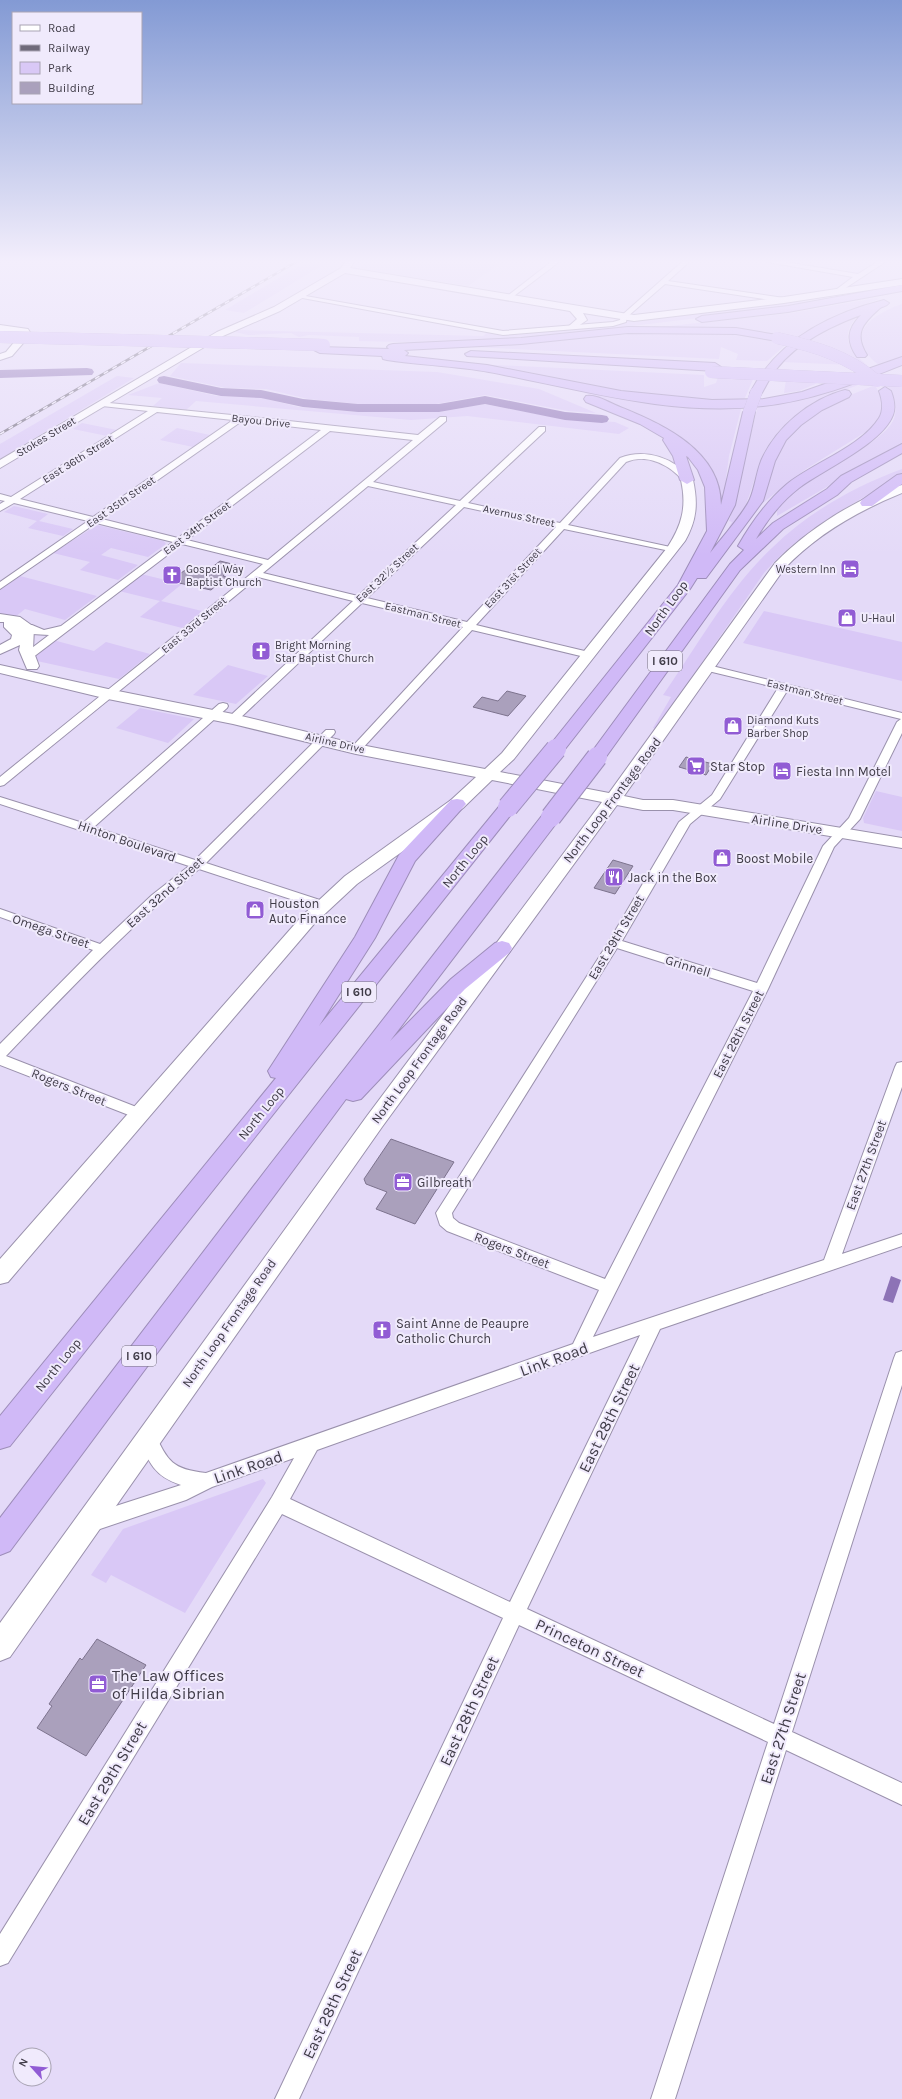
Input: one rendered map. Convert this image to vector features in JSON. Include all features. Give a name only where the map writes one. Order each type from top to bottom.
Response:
[{"type":"highway","points":[[434,360],[494,370],[554,384],[665,400],[744,404],[808,394],[844,384],[902,361]]},
{"type":"highway","points":[[514,360],[902,372]]},
{"type":"highway","points":[[585,360],[902,376]]},
{"type":"highway","name":"North Loop","points":[[0,1437],[556,749],[685,586],[713,530],[728,505],[749,412],[756,393],[763,379],[781,360]]},
{"type":"highway","points":[[735,567],[749,537],[778,500],[803,478],[865,439],[879,427],[888,411],[888,402],[885,391],[868,373],[846,360]]},
{"type":"highway","points":[[867,360],[882,372],[902,381]]},
{"type":"highway","points":[[715,367],[902,381]]},
{"type":"highway","points":[[685,586],[704,574],[756,501],[773,450],[785,434],[797,422],[818,407],[871,382],[902,372]]},
{"type":"highway","points":[[554,384],[638,419],[680,443],[694,456],[713,488],[713,530]]},
{"type":"highway","points":[[663,432],[680,456],[687,480]]},
{"type":"highway","name":"I 610","points":[[0,1541],[277,1172],[597,757],[735,567],[778,526],[832,492],[846,479],[902,448]]},
{"type":"highway","points":[[832,492],[902,465]]},
{"type":"highway","points":[[868,502],[902,478]]},
{"type":"highway","points":[[210,1176],[365,938],[406,859],[457,804]]},
{"type":"highway","points":[[277,1172],[458,984],[502,948]]},
{"type":"main road","points":[[0,1275],[322,905],[367,867],[457,804],[508,756],[672,550],[689,523],[691,497],[687,480]]},
{"type":"main road","name":"North Loop Frontage Road","points":[[0,1647],[448,1019],[617,794],[708,668],[779,566],[806,540],[868,502],[902,489]]},
{"type":"main road","name":"Airline Drive","points":[[0,659],[30,661],[114,690]]},
{"type":"main road","name":"Airline Drive","points":[[0,669],[238,714],[360,744],[617,794],[643,805],[673,805],[902,844]]},
{"type":"street","name":"Stokes Street","points":[[0,465],[175,360]]},
{"type":"street","name":"Bayou Drive","points":[[102,404],[420,438]]},
{"type":"street","name":"East 36th Street","points":[[0,508],[155,410]]},
{"type":"street","name":"East 35th Street","points":[[0,586],[242,418]]},
{"type":"street","name":"East 33rd Street","points":[[0,784],[114,690],[131,678],[443,419]]},
{"type":"street","name":"East 34th Street","points":[[30,661],[65,628],[329,428]]},
{"type":"street","name":"East 32½ Street","points":[[238,714],[542,429]]},
{"type":"street","name":"East 31st Street","points":[[360,744],[621,462],[627,458],[634,457],[668,463],[676,467],[687,480]]},
{"type":"street","name":"Avernus Street","points":[[366,483],[672,550]]},
{"type":"street","points":[[0,498],[181,540],[270,563]]},
{"type":"street","name":"Eastman Street","points":[[256,574],[589,655]]},
{"type":"street","points":[[0,618],[15,620],[28,627],[26,650],[30,661]]},
{"type":"street","points":[[0,623],[9,625],[19,634],[16,641],[0,650]]},
{"type":"street","name":"East 34th Street","points":[[28,627],[32,631],[44,633],[65,628]]},
{"type":"street","name":"Eastman Street","points":[[708,668],[902,716]]},
{"type":"street","name":"East 29th Street","points":[[455,1194],[614,943],[685,822],[716,797],[784,687]]},
{"type":"street","points":[[86,827],[217,710]]},
{"type":"street","name":"East 28th Street","points":[[579,1349],[761,989],[829,846],[854,819],[902,722]]},
{"type":"street","name":"East 32nd Street","points":[[0,1053],[102,949],[160,894],[197,864],[325,736]]},
{"type":"street","name":"Hinton Boulevard","points":[[0,800],[322,905]]},
{"type":"street","name":"Omega Street","points":[[0,913],[102,949]]},
{"type":"street","name":"Grinnell","points":[[614,943],[761,989]]},
{"type":"street","name":"Rogers Street","points":[[0,1059],[139,1114]]},
{"type":"street","name":"East 27th Street","points":[[831,1263],[902,1067]]},
{"type":"street","name":"Rogers Street","points":[[455,1194],[444,1213],[446,1221],[453,1227],[609,1287]]},
{"type":"street","name":"Link Road","points":[[87,1525],[186,1492],[206,1481],[310,1446],[579,1349],[902,1240]]},
{"type":"street","name":"East 28th Street","points":[[288,2099],[515,1613],[654,1324]]},
{"type":"street","name":"East 27th Street","points":[[663,2099],[902,1358]]},
{"type":"street","name":"Link Road","points":[[148,1438],[154,1456],[166,1470],[188,1480],[206,1481]]},
{"type":"street","name":"East 29th Street","points":[[0,1955],[278,1503],[310,1446]]},
{"type":"street","name":"Princeton Street","points":[[278,1503],[902,1794]]},
{"type":"green space","points":[[736,360],[768,360],[767,361]]},
{"type":"green space","points":[[784,360],[838,360],[851,365],[782,362]]},
{"type":"green space","points":[[852,360],[862,360],[868,366]]},
{"type":"green space","points":[[873,360],[895,360],[880,366]]},
{"type":"green space","points":[[181,363],[437,372],[539,389],[596,413],[568,411],[485,395],[436,404],[360,404],[308,399],[266,389],[226,388],[170,376]]},
{"type":"green space","points":[[475,364],[704,375],[704,387],[716,383],[718,377],[754,377],[744,400],[710,400],[642,395],[608,390]]},
{"type":"green space","points":[[117,376],[134,378],[0,459],[0,444]]},
{"type":"green space","points":[[902,376],[902,443],[777,516],[777,510],[788,497],[801,486],[851,456],[887,430],[895,416],[896,406],[891,392],[886,384]]},
{"type":"green space","points":[[786,380],[820,382],[799,391],[784,393]]},
{"type":"green space","points":[[855,382],[863,383],[835,394],[807,408],[783,427],[773,438],[761,460],[745,506],[734,525],[727,531],[732,522],[729,521],[758,405]]},
{"type":"green space","points":[[159,383],[217,396],[258,397],[299,407],[357,412],[440,412],[484,404],[563,419],[615,422],[629,428],[619,434],[467,416],[411,420],[196,401],[186,410],[153,406],[162,398],[128,395]]},
{"type":"green space","points":[[875,385],[882,399],[882,411],[872,428],[806,469],[764,502],[761,502],[777,456],[793,431],[814,414],[826,407]]},
{"type":"green space","points":[[583,392],[742,405],[729,456],[726,478],[728,481],[722,505],[706,465],[616,406]]},
{"type":"green space","points":[[82,423],[117,430],[107,436],[73,429]]},
{"type":"green space","points":[[177,428],[210,435],[193,447],[160,440]]},
{"type":"green space","points":[[902,469],[902,475],[847,507],[811,531],[794,544],[764,573],[656,729],[653,728],[671,697],[663,695],[714,618],[757,563],[787,534],[817,511],[867,483]]},
{"type":"green space","points":[[14,506],[48,514],[39,521],[73,529],[63,536],[28,528],[37,521],[4,512]]},
{"type":"green space","points":[[97,525],[164,541],[166,544],[148,557],[111,548],[101,555],[138,565],[118,580],[80,570],[90,562],[53,553]]},
{"type":"green space","points":[[141,574],[182,584],[161,601],[202,611],[182,628],[140,617],[160,601],[119,591]]},
{"type":"green space","points":[[20,576],[97,596],[65,620],[25,609],[15,617],[0,615],[0,590]]},
{"type":"green space","points":[[764,611],[902,642],[902,681],[743,643]]},
{"type":"green space","points":[[53,640],[94,651],[106,642],[150,654],[119,679],[37,661],[35,655]]},
{"type":"green space","points":[[228,665],[268,676],[236,704],[193,695]]},
{"type":"green space","points":[[140,708],[194,719],[168,743],[116,728]]},
{"type":"green space","points":[[876,791],[902,797],[902,831],[864,823],[863,818]]},
{"type":"green space","points":[[263,1479],[266,1483],[185,1613],[111,1575],[106,1583],[91,1575],[123,1529]]},
{"type":"shaded area","points":[[891,1276],[901,1280],[893,1303],[883,1300]]},
{"type":"building","name":"Gospel Way Baptist Church","points":[[220,561],[236,565],[223,576],[226,577],[211,590],[170,581],[188,568],[206,572]]},
{"type":"building","points":[[507,691],[526,696],[508,716],[473,707],[482,697],[498,701]]},
{"type":"building","name":"Star Stop","points":[[686,757],[713,764],[706,775],[679,767]]},
{"type":"building","name":"Jack in the Box","points":[[613,860],[633,866],[615,894],[594,888]]},
{"type":"building","name":"Gilbreath","points":[[391,1139],[454,1162],[415,1224],[376,1209],[387,1192],[366,1184],[364,1179]]},
{"type":"building","name":"The Law Offices of Hilda Sibrian","points":[[97,1639],[146,1665],[86,1756],[37,1728],[52,1706],[49,1704],[80,1658],[82,1660]]},
{"type":"waterway","points":[[0,374],[87,372]]},
{"type":"waterway","points":[[164,380],[221,392],[261,394],[303,403],[358,408],[439,408],[485,400],[565,416],[602,419]]},
{"type":"railway","points":[[0,434],[127,360]]},
{"type":"place","name":"Western Inn","points":[[850,569]]},
{"type":"place","name":"Gospel Way Baptist Church","points":[[172,575]]},
{"type":"place","name":"U-Haul","points":[[847,618]]},
{"type":"place","name":"Bright Morning Star Baptist Church","points":[[261,651]]},
{"type":"place","name":"Diamond Kuts Barber Shop","points":[[733,726]]},
{"type":"place","name":"Star Stop","points":[[696,766]]},
{"type":"place","name":"Fiesta Inn Motel","points":[[782,771]]},
{"type":"place","name":"Boost Mobile","points":[[722,858]]},
{"type":"place","name":"Jack in the Box","points":[[614,877]]},
{"type":"place","name":"Houston Auto Finance","points":[[255,910]]},
{"type":"place","name":"Gilbreath","points":[[403,1182]]},
{"type":"place","name":"Saint Anne de Peaupre Catholic Church","points":[[382,1330]]},
{"type":"place","name":"The Law Offices of Hilda Sibrian","points":[[98,1684]]}]
